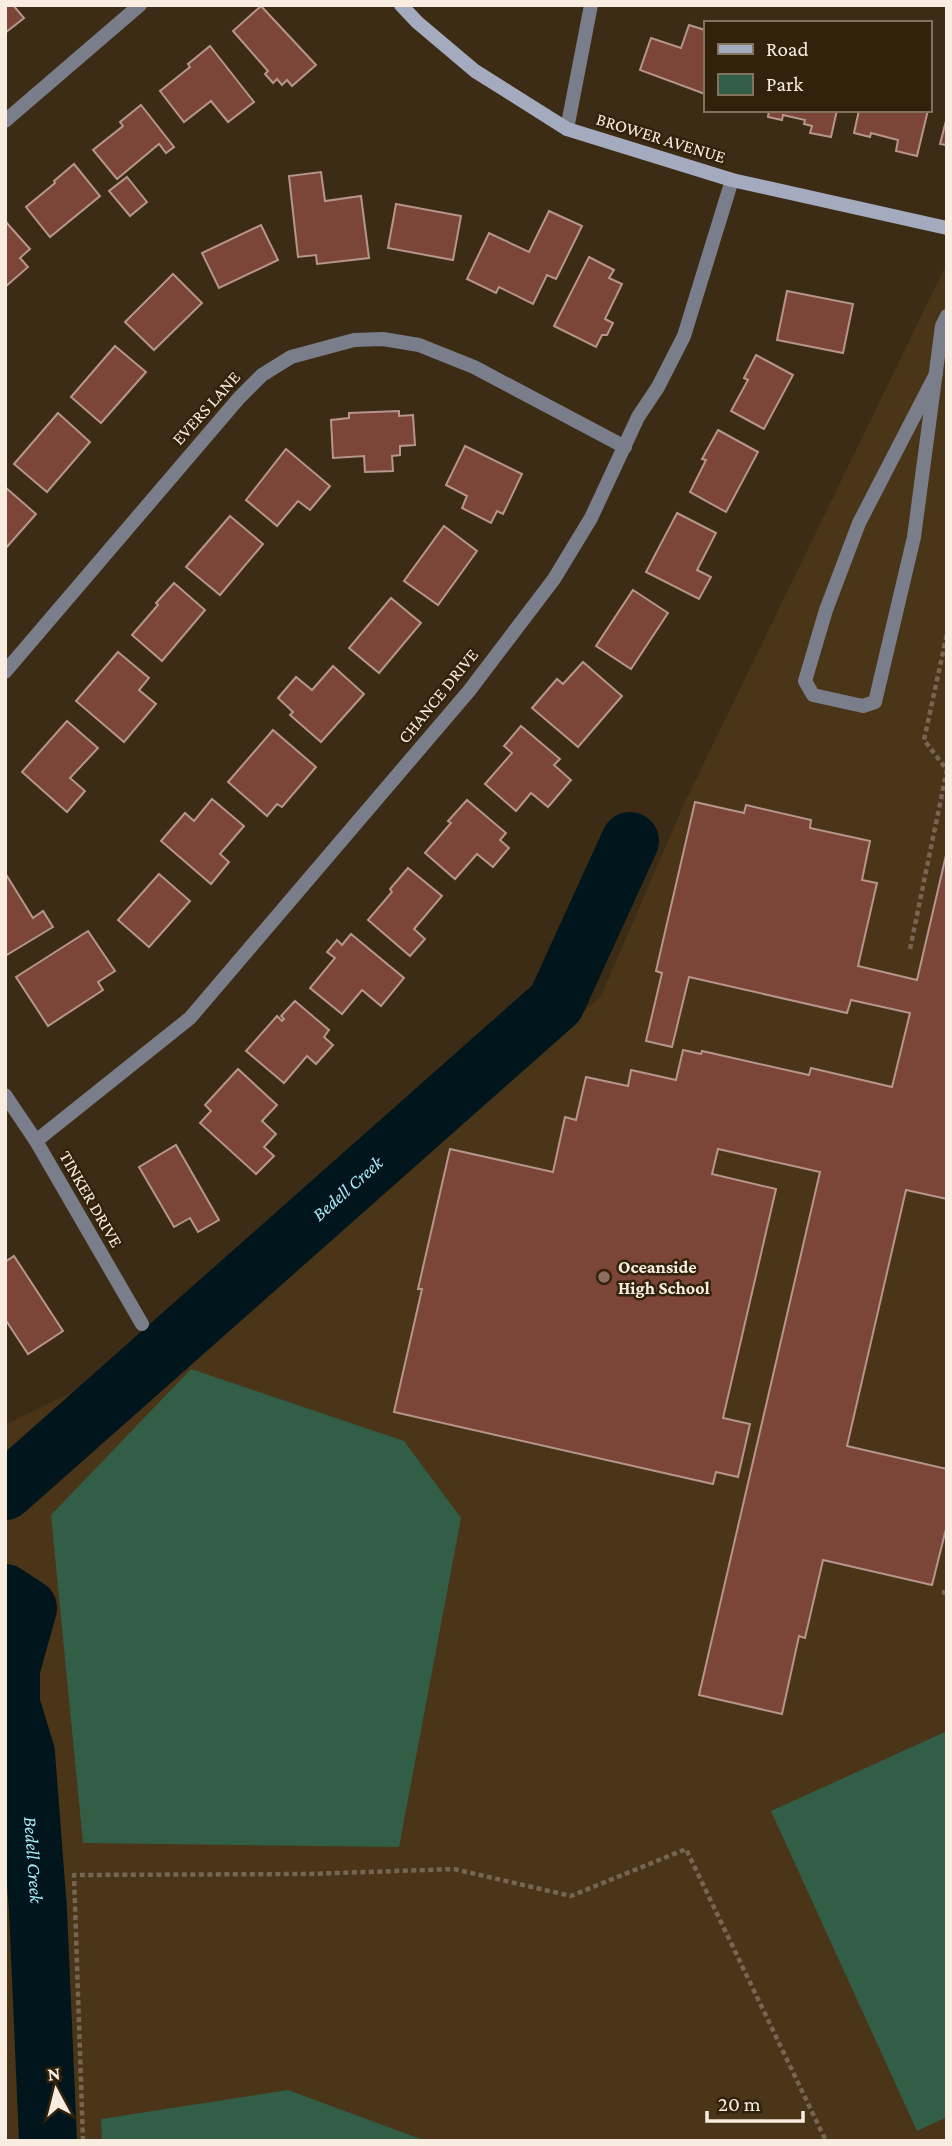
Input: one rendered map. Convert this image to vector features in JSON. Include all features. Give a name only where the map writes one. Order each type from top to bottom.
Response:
[{"type":"main road","name":"BROWER AVENUE","points":[[401,5],[475,71],[566,128],[732,180],[947,228]]},
{"type":"street","points":[[5,121],[140,5]]},
{"type":"street","points":[[566,128],[591,5]]},
{"type":"street","name":"CHANCE DRIVE","points":[[36,1141],[190,1018],[469,691],[554,579],[591,518],[638,417],[658,387],[684,336],[732,180]]},
{"type":"street","points":[[936,374],[859,523],[826,610],[805,681],[813,695],[863,706],[875,702],[914,537],[936,374],[942,326],[947,316]]},
{"type":"street","name":"EVERS LANE","points":[[5,671],[239,398],[262,375],[291,358],[354,340],[383,339],[419,345],[474,367],[625,447]]},
{"type":"street","name":"TINKER DRIVE","points":[[5,1095],[36,1141],[142,1324]]},
{"type":"path","points":[[910,949],[947,770],[924,740],[947,634]]},
{"type":"path","points":[[83,2141],[74,1875],[308,1874],[454,1869],[571,1896],[686,1849],[826,2141]]},
{"type":"shaded area","name":"Oceanside High School","points":[[947,263],[947,2141],[6,2141],[5,1425],[154,1352],[371,1202],[601,996],[685,802]]},
{"type":"green space","points":[[191,1369],[404,1441],[461,1518],[399,1847],[83,1843],[51,1515]]},
{"type":"green space","points":[[947,1731],[947,2117],[917,2131],[771,1811]]},
{"type":"green space","points":[[288,2090],[426,2141],[102,2141],[101,2119]]},
{"type":"building","points":[[5,5],[13,5],[24,18],[5,33]]},
{"type":"building","points":[[261,6],[316,65],[292,86],[287,80],[282,85],[277,79],[273,83],[265,74],[268,71],[233,31]]},
{"type":"building","points":[[689,25],[704,30],[704,94],[640,70],[651,38],[681,48]]},
{"type":"building","points":[[210,46],[254,102],[228,122],[211,101],[184,122],[160,91],[190,67],[188,64]]},
{"type":"building","points":[[141,105],[174,147],[166,153],[159,144],[117,179],[93,150],[123,126],[120,122]]},
{"type":"building","points":[[769,112],[837,112],[831,137],[810,133],[812,126],[804,124],[805,120],[783,115],[782,120],[768,117]]},
{"type":"building","points":[[859,112],[928,112],[917,156],[896,151],[898,140],[871,133],[870,137],[854,133]]},
{"type":"building","points":[[947,117],[947,145],[940,144]]},
{"type":"building","points":[[74,164],[100,196],[50,237],[26,207]]},
{"type":"building","points":[[321,172],[325,201],[361,196],[369,258],[317,264],[316,255],[298,257],[289,176]]},
{"type":"building","points":[[127,177],[147,202],[130,216],[109,191]]},
{"type":"building","points":[[396,204],[461,216],[453,260],[388,248]]},
{"type":"building","points":[[549,211],[582,226],[556,279],[547,275],[533,304],[499,287],[496,293],[467,279],[489,233],[529,252]]},
{"type":"building","points":[[5,221],[30,249],[20,258],[28,267],[5,287]]},
{"type":"building","points":[[261,225],[278,260],[219,288],[202,253]]},
{"type":"building","points":[[589,257],[614,270],[609,278],[622,284],[605,319],[613,323],[596,347],[554,326]]},
{"type":"building","points":[[173,274],[202,303],[154,350],[125,322]]},
{"type":"building","points":[[787,291],[853,304],[843,353],[777,340]]},
{"type":"building","points":[[115,346],[146,372],[101,423],[71,397]]},
{"type":"building","points":[[756,355],[793,375],[764,429],[731,411],[748,380],[744,378]]},
{"type":"building","points":[[399,411],[399,416],[413,415],[415,445],[400,446],[400,455],[392,456],[393,471],[365,472],[364,456],[333,458],[331,420],[349,418],[349,413]]},
{"type":"building","points":[[58,413],[90,442],[47,492],[14,464]]},
{"type":"building","points":[[718,430],[758,452],[726,512],[690,492],[706,460],[702,459]]},
{"type":"building","points":[[465,446],[522,474],[503,514],[497,511],[491,523],[462,508],[467,496],[446,485]]},
{"type":"building","points":[[286,449],[330,486],[310,510],[298,501],[277,526],[246,500]]},
{"type":"building","points":[[5,487],[36,514],[5,549]]},
{"type":"building","points":[[677,513],[716,533],[697,570],[711,577],[699,599],[646,572]]},
{"type":"building","points":[[230,516],[263,544],[220,595],[186,567]]},
{"type":"building","points":[[444,526],[477,551],[438,605],[404,581]]},
{"type":"building","points":[[174,583],[205,610],[162,661],[132,635]]},
{"type":"building","points":[[633,590],[668,613],[631,669],[596,646]]},
{"type":"building","points":[[391,598],[421,623],[379,673],[349,648]]},
{"type":"building","points":[[118,652],[149,678],[139,690],[156,704],[124,742],[76,701]]},
{"type":"building","points":[[583,662],[622,696],[578,747],[532,708],[557,679],[563,684]]},
{"type":"building","points":[[333,666],[364,694],[321,742],[290,715],[293,712],[278,698],[296,677],[312,690]]},
{"type":"building","points":[[67,721],[98,748],[70,778],[85,791],[67,812],[22,772]]},
{"type":"building","points":[[521,726],[560,759],[554,765],[571,780],[548,807],[531,793],[516,811],[485,784],[512,753],[504,746]]},
{"type":"building","points":[[273,730],[316,767],[282,807],[277,804],[267,816],[228,782]]},
{"type":"building","points":[[212,799],[244,826],[220,854],[229,862],[211,884],[161,841],[185,813],[194,821]]},
{"type":"building","points":[[467,800],[506,833],[500,840],[509,848],[493,867],[477,854],[455,879],[425,853]]},
{"type":"building","points":[[695,802],[744,813],[746,805],[811,820],[810,828],[870,841],[862,880],[877,883],[858,966],[917,980],[947,851],[947,1199],[906,1190],[847,1446],[947,1469],[947,1525],[932,1585],[823,1560],[805,1638],[799,1636],[782,1714],[699,1695],[820,1172],[718,1149],[712,1174],[776,1189],[723,1418],[750,1424],[738,1477],[716,1472],[713,1484],[394,1412],[422,1289],[418,1289],[450,1149],[553,1172],[565,1117],[576,1120],[586,1077],[628,1086],[631,1070],[676,1080],[683,1050],[701,1054],[702,1051],[809,1075],[811,1068],[892,1087],[910,1013],[851,1000],[847,1013],[689,977],[672,1047],[646,1041],[662,973],[656,971]]},
{"type":"building","points":[[408,868],[442,896],[414,929],[425,939],[410,956],[368,920]]},
{"type":"building","points":[[159,874],[190,901],[149,947],[118,920]]},
{"type":"building","points":[[7,876],[33,918],[43,911],[53,927],[5,956],[5,878]]},
{"type":"building","points":[[88,931],[115,971],[98,982],[103,990],[48,1026],[16,977]]},
{"type":"building","points":[[351,934],[404,978],[381,1006],[362,990],[342,1014],[310,988],[335,958],[327,952],[337,940],[342,945]]},
{"type":"building","points":[[295,1001],[329,1030],[324,1037],[333,1045],[316,1064],[307,1056],[284,1083],[246,1051],[277,1016],[282,1021],[284,1019],[281,1016]]},
{"type":"building","points":[[238,1069],[277,1105],[262,1121],[276,1134],[264,1147],[274,1156],[256,1174],[200,1123],[211,1111],[205,1105]]},
{"type":"building","points":[[176,1145],[219,1220],[198,1232],[190,1218],[174,1227],[139,1167]]},
{"type":"building","points":[[14,1256],[63,1331],[28,1354],[5,1319],[5,1262]]},
{"type":"waterway","name":"Bedell Creek","points":[[5,1491],[556,1003],[630,841]]},
{"type":"waterway","name":"Bedell Creek","points":[[5,1593],[28,1608],[11,1669],[11,1704],[26,1753],[38,1910],[48,2141]]},
{"type":"place","name":"Oceanside High School","points":[[604,1277]]}]
